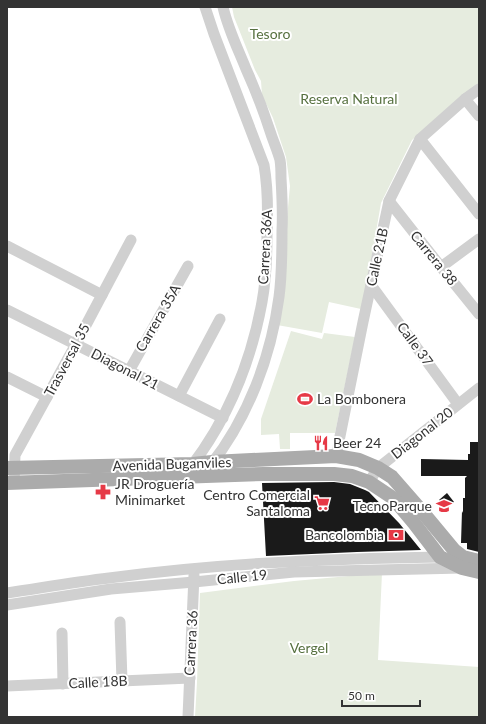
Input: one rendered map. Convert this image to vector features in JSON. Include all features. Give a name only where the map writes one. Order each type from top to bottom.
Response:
[{"type":"main road","name":"Avenida Buganviles","points":[[11,461],[193,464],[336,456],[359,460],[378,468],[392,477],[454,550],[462,563]]},
{"type":"main road","name":"Avenida Buganviles","points":[[11,483],[264,474],[334,474],[352,476],[369,482],[393,498],[440,557]]},
{"type":"main road","points":[[440,557],[462,563]]},
{"type":"main road","name":"Calle 19","points":[[462,563],[479,561]]},
{"type":"main road","name":"Calle 19","points":[[462,563],[479,572]]},
{"type":"street","name":"Carrera 36A","points":[[182,478],[193,464],[222,418],[240,380],[254,341],[262,300],[266,259],[268,217],[264,165],[205,7]]},
{"type":"street","name":"Carrera 36A","points":[[201,477],[230,437],[257,384],[274,326],[282,267],[283,205],[280,160],[251,80],[227,23],[223,7]]},
{"type":"street","name":"Calle 21B","points":[[336,456],[389,201],[420,139],[465,99],[479,89]]},
{"type":"street","points":[[465,99],[479,116]]},
{"type":"street","points":[[420,139],[479,214]]},
{"type":"street","name":"Carrera 38","points":[[389,201],[440,267],[479,314]]},
{"type":"street","points":[[440,267],[479,239]]},
{"type":"street","name":"Trasversal 35","points":[[11,483],[11,461],[76,344],[131,240]]},
{"type":"street","points":[[7,246],[102,295]]},
{"type":"street","name":"Carrera 35A","points":[[129,371],[188,266]]},
{"type":"street","name":"Calle 37","points":[[371,284],[458,404]]},
{"type":"street","name":"Diagonal 21","points":[[7,310],[222,418]]},
{"type":"street","points":[[178,396],[220,320]]},
{"type":"street","points":[[7,377],[47,397]]},
{"type":"street","name":"Diagonal 20","points":[[369,482],[378,468],[479,388]]},
{"type":"street","name":"Calle 19","points":[[7,593],[110,578],[194,569],[291,561],[440,557]]},
{"type":"street","name":"Calle 19","points":[[7,605],[111,589],[294,572],[462,563]]},
{"type":"street","name":"Carrera 36","points":[[188,717],[194,569]]},
{"type":"street","points":[[120,622],[122,681]]},
{"type":"street","points":[[62,633],[63,684]]},
{"type":"street","name":"Calle 18B","points":[[7,686],[190,678]]},
{"type":"green space","name":"Reserva Natural","points":[[232,7],[479,7],[479,86],[412,140],[381,203],[361,309],[329,302],[322,333],[277,325],[290,186],[286,157],[273,118],[262,95],[261,81],[255,70],[234,17]]},
{"type":"green space","name":"La Bombonera","points":[[291,331],[322,339],[324,333],[355,337],[335,433],[290,433],[290,449],[280,449],[279,434],[261,435],[261,419]]},
{"type":"green space","name":"Vergel","points":[[382,573],[378,660],[479,667],[479,717],[195,717],[200,593],[294,581]]},
{"type":"building","points":[[470,442],[479,442],[479,552],[467,549],[467,543],[461,543],[463,498],[465,498],[465,478],[467,476],[421,476],[421,459],[468,460],[468,454],[470,454]]},
{"type":"building","name":"Centro Comercial Santaloma","points":[[334,482],[350,484],[369,492],[399,523],[421,550],[266,556],[262,483]]},
{"type":"building","points":[[447,493],[454,502],[446,509],[439,500]]},
{"type":"place","name":"La Bombonera","points":[[305,399]]},
{"type":"place","name":"Beer 24","points":[[321,443]]},
{"type":"place","name":"JR Droguería Minimarket","points":[[103,492]]},
{"type":"place","name":"Centro Comercial Santaloma","points":[[322,503]]},
{"type":"place","name":"TecnoParque","points":[[444,506]]},
{"type":"place","name":"Bancolombia","points":[[396,535]]},
{"type":"park label","name":"Tesoro","points":[[270,34]]}]
